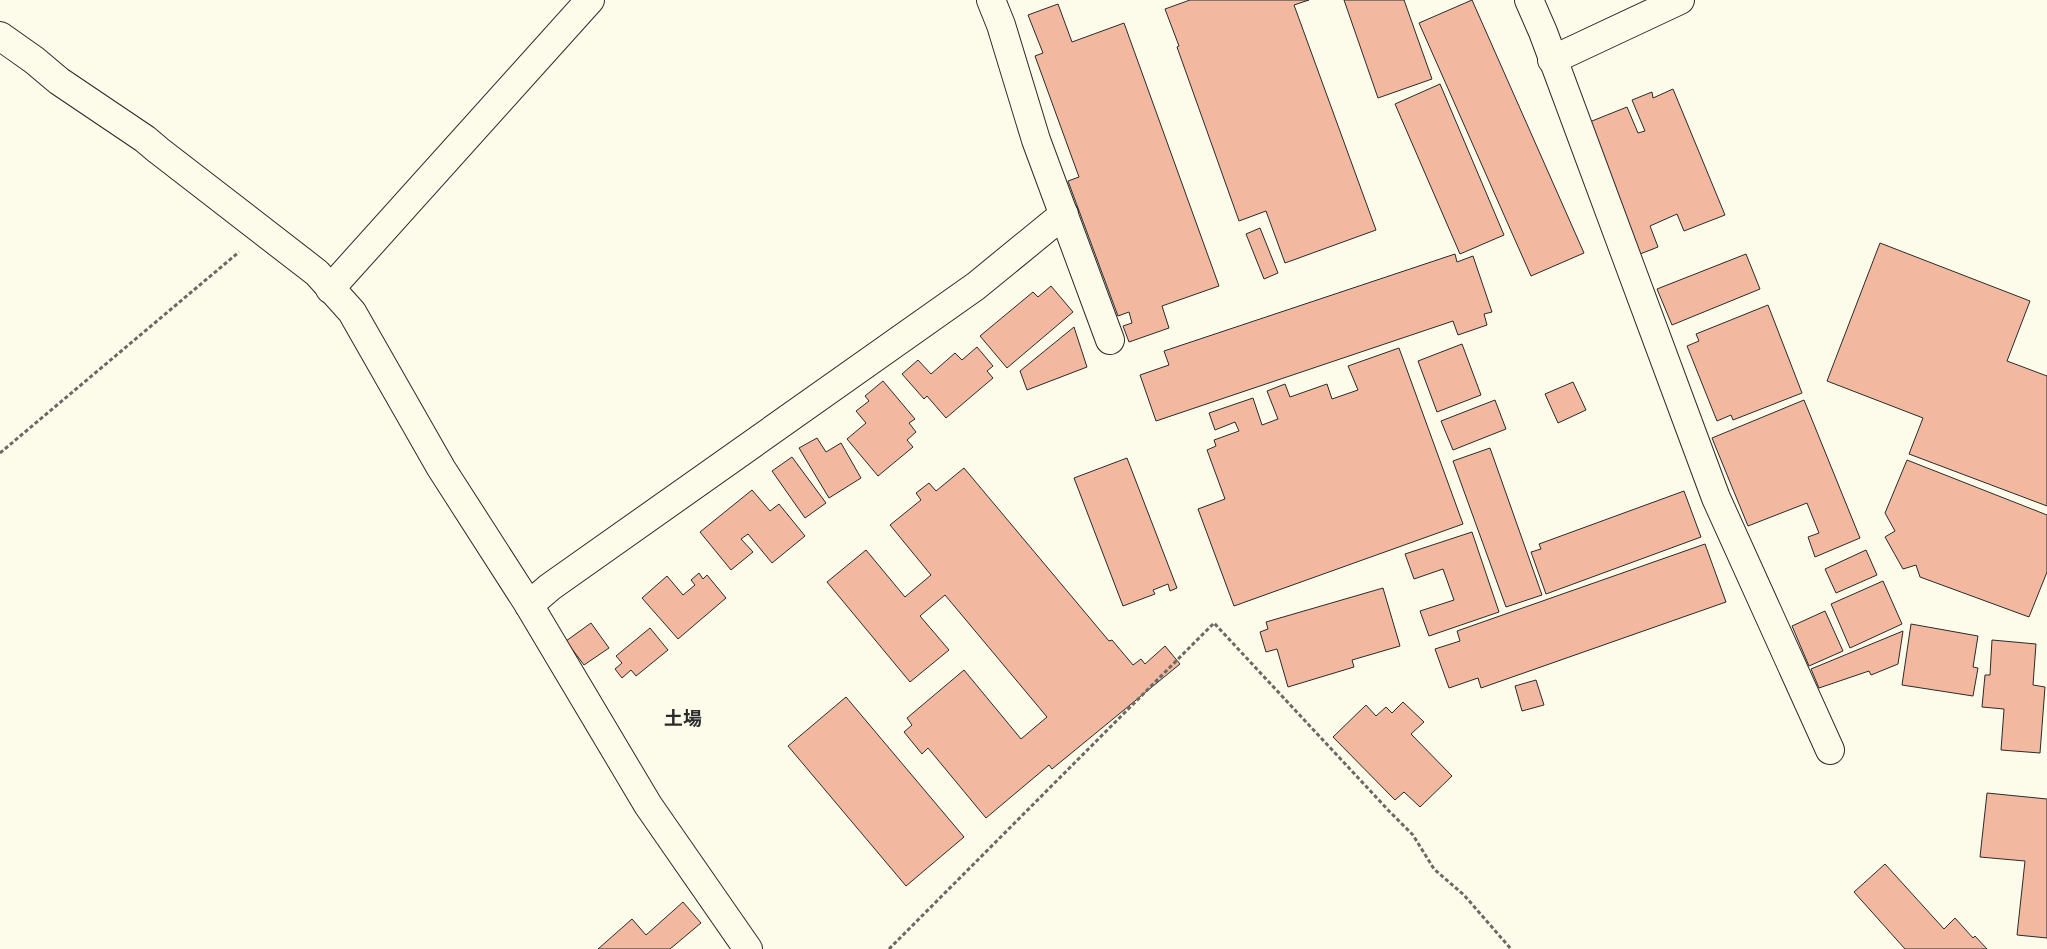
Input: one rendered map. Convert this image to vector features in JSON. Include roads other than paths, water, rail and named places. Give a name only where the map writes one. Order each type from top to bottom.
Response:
[{"type":"street","points":[[330,290],[590,0]]},
{"type":"street","points":[[991,0],[1001,25],[1036,140],[1110,340]]},
{"type":"street","points":[[1529,0],[1543,32],[1716,498],[1830,750]]},
{"type":"street","points":[[1552,60],[1680,0]]},
{"type":"street","points":[[0,36],[34,60],[59,81],[146,138],[158,150],[317,273],[330,290],[352,312],[441,468],[529,605],[648,805],[748,949]]},
{"type":"street","points":[[529,605],[550,587],[976,286],[1064,214]]},
{"type":"district","name":"土場","points":[[683,719]]}]
